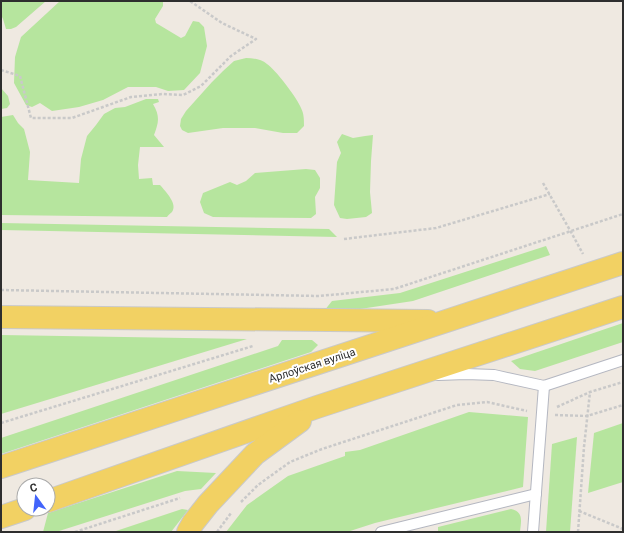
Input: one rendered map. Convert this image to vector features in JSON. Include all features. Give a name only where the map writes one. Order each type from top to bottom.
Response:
[{"type":"main road","name":"Арлоўская вуліца","points":[[1,467],[623,263]]},
{"type":"main road","points":[[56,498],[317,407],[623,307]]},
{"type":"main road","points":[[1,317],[445,322]]},
{"type":"main road","points":[[188,532],[208,504],[255,454],[317,407]]},
{"type":"main road","points":[[1,517],[16,512]]},
{"type":"lane","points":[[412,376],[466,374],[494,375],[544,386],[623,360]]},
{"type":"lane","points":[[533,532],[544,386]]},
{"type":"lane","points":[[381,532],[536,494]]},
{"type":"path","points":[[1,70],[20,76],[31,118],[72,118],[131,97],[163,94],[182,95],[201,86],[231,56],[256,40],[222,23],[190,1]]},
{"type":"path","points":[[543,183],[593,273]]},
{"type":"path","points":[[344,239],[436,228],[550,194]]},
{"type":"path","points":[[1,290],[319,296],[394,289],[623,214]]},
{"type":"path","points":[[1,424],[253,346]]},
{"type":"path","points":[[542,414],[590,392],[623,382]]},
{"type":"path","points":[[578,532],[584,447],[590,392]]},
{"type":"path","points":[[236,507],[258,485],[290,462],[322,449],[457,405],[487,402],[542,414],[587,416],[623,405]]},
{"type":"path","points":[[75,532],[180,498]]},
{"type":"path","points":[[579,511],[623,529]]},
{"type":"path","points":[[217,532],[231,512]]},
{"type":"green space","points":[[1,1],[46,1],[16,27],[6,29],[1,15]]},
{"type":"green space","points":[[60,1],[163,1],[163,6],[155,19],[156,23],[181,38],[185,36],[193,21],[199,22],[204,27],[207,46],[200,73],[184,90],[168,91],[156,87],[128,87],[103,100],[79,107],[52,111],[40,103],[32,107],[26,105],[14,83],[15,57],[21,37]]},
{"type":"green space","points":[[246,58],[257,59],[265,62],[271,67],[291,91],[299,104],[303,114],[304,126],[297,133],[283,133],[255,128],[223,128],[188,133],[182,130],[180,126],[181,119],[186,111],[212,82],[234,61]]},
{"type":"green space","points":[[1,88],[8,96],[10,104],[7,108],[1,109]]},
{"type":"green space","points":[[146,99],[158,99],[159,102],[153,104],[157,112],[158,119],[154,135],[164,147],[140,147],[138,165],[139,179],[152,178],[153,185],[160,185],[168,195],[174,205],[172,212],[167,217],[1,215],[1,117],[13,115],[24,129],[30,152],[28,180],[79,183],[81,159],[87,136],[104,114],[115,108],[125,107]]},
{"type":"green space","points":[[342,134],[353,138],[373,135],[370,192],[372,213],[366,217],[347,219],[340,218],[334,205],[337,162],[341,153],[337,142]]},
{"type":"green space","points":[[306,169],[315,170],[320,178],[320,188],[315,197],[316,214],[311,218],[213,217],[204,213],[200,202],[203,193],[230,182],[237,185],[246,181],[255,173]]},
{"type":"green space","points":[[1,223],[329,229],[337,237],[1,230]]},
{"type":"green space","points":[[546,246],[550,255],[413,301],[360,309],[324,311],[332,301],[400,293]]},
{"type":"green space","points":[[623,323],[623,342],[535,371],[520,369],[511,361]]},
{"type":"green space","points":[[1,335],[247,339],[1,414]]},
{"type":"green space","points":[[282,340],[312,340],[318,345],[311,352],[1,454],[1,438],[278,346]]},
{"type":"green space","points":[[469,412],[528,417],[523,487],[375,523],[347,532],[226,532],[247,505],[288,476],[345,456],[345,452],[360,450]]},
{"type":"green space","points":[[623,423],[623,482],[588,493],[594,433]]},
{"type":"green space","points":[[577,437],[570,532],[546,532],[552,444]]},
{"type":"green space","points":[[177,471],[216,473],[201,489],[185,491],[56,532],[43,532],[47,517],[56,517],[56,510]]},
{"type":"green space","points":[[182,509],[188,510],[171,532],[113,532]]},
{"type":"green space","points":[[511,509],[518,512],[520,515],[520,532],[438,531],[438,527]]}]
